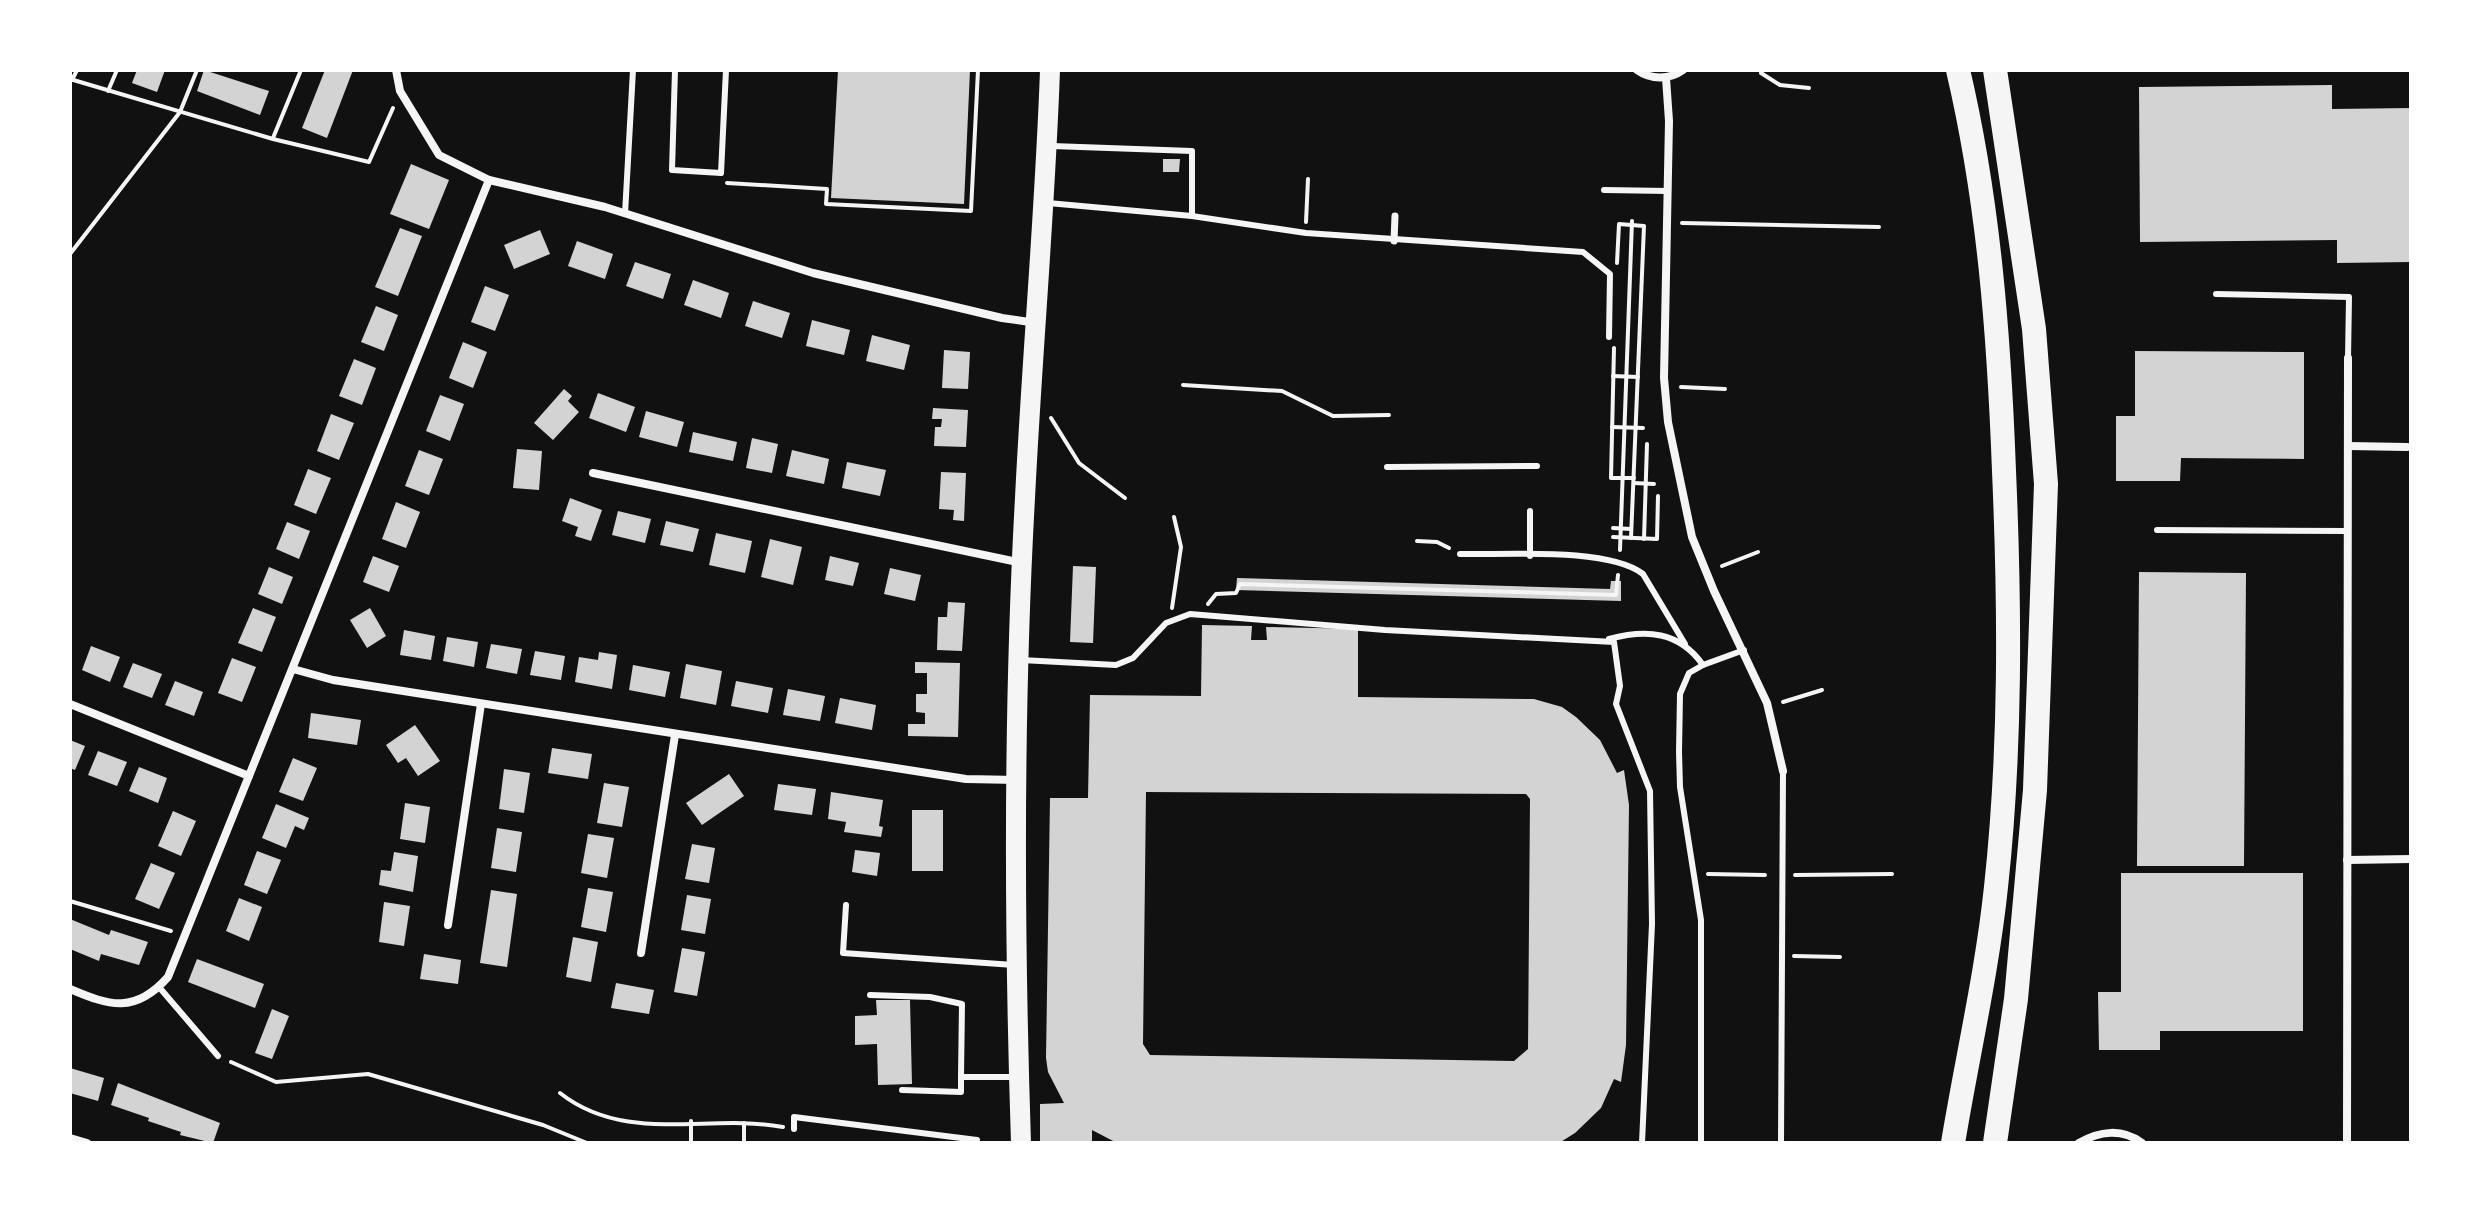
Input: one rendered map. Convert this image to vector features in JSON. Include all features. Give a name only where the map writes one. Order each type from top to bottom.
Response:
[{"type":"highway","points":[[1953,1141],[1996,889],[2007,739],[2007,539],[2000,360],[1990,253],[1958,70]]},
{"type":"highway","points":[[1995,70],[2034,329],[2046,484],[2035,790],[2016,999],[1995,1143]]},
{"type":"main road","points":[[1021,1143],[1017,780],[1023,563],[1046,203],[1050,70]]},
{"type":"street","points":[[396,70],[400,91],[439,155],[489,180],[625,214],[813,273],[985,315],[1038,323]]},
{"type":"street","points":[[1637,70],[1654,78],[1666,78],[1683,70]]},
{"type":"street","points":[[1666,78],[1668,191],[1664,378],[1675,467],[1692,537],[1767,703],[1783,771]]},
{"type":"street","points":[[70,989],[109,1006],[141,999],[168,977],[489,180]]},
{"type":"street","points":[[1394,241],[1395,216]]},
{"type":"street","points":[[2347,1143],[2348,358]]},
{"type":"street","points":[[2348,446],[2407,447]]},
{"type":"street","points":[[593,473],[1023,563]]},
{"type":"street","points":[[293,669],[333,680],[675,735],[966,779],[1017,780]]},
{"type":"street","points":[[70,704],[249,776]]},
{"type":"street","points":[[448,925],[481,704]]},
{"type":"street","points":[[641,953],[675,735]]},
{"type":"street","points":[[2347,860],[2411,859]]},
{"type":"street","points":[[2079,1143],[2107,1133],[2123,1134],[2142,1143]]},
{"type":"street","points":[[70,1138],[87,1143]]},
{"type":"lane","points":[[625,214],[633,70]]},
{"type":"lane","points":[[675,70],[672,170],[721,173],[726,70]]},
{"type":"lane","points":[[1049,146],[1192,151],[1192,216]]},
{"type":"lane","points":[[1604,190],[1668,191]]},
{"type":"lane","points":[[1046,203],[1192,216],[1306,233],[1583,252],[1610,274],[1612,338]]},
{"type":"lane","points":[[2216,294],[2349,297],[2348,358]]},
{"type":"lane","points":[[1387,467],[1537,466]]},
{"type":"lane","points":[[1530,511],[1530,556]]},
{"type":"lane","points":[[2157,530],[2348,531]]},
{"type":"lane","points":[[1460,554],[1602,558],[1619,562],[1643,574],[1685,644],[1703,665]]},
{"type":"lane","points":[[1021,660],[1116,665],[1133,658],[1166,623],[1200,614],[1385,630],[1605,639],[1635,632],[1658,633],[1685,644]]},
{"type":"lane","points":[[1605,639],[1614,642],[1617,648],[1620,686],[1616,704],[1650,791],[1652,924],[1642,1143]]},
{"type":"lane","points":[[1701,1143],[1701,920],[1680,787],[1680,694],[1689,673],[1744,650]]},
{"type":"lane","points":[[1781,1143],[1785,875],[1783,771]]},
{"type":"lane","points":[[846,905],[843,953],[1017,966]]},
{"type":"lane","points":[[159,987],[218,1056]]},
{"type":"lane","points":[[870,995],[930,997],[962,1004],[961,1092],[902,1090]]},
{"type":"lane","points":[[961,1077],[1018,1077]]},
{"type":"lane","points":[[794,1129],[794,1117],[977,1140]]},
{"type":"path","points":[[77,70],[71,80],[273,139],[369,162],[400,91]]},
{"type":"path","points":[[108,91],[117,70]]},
{"type":"path","points":[[70,254],[180,112],[197,70]]},
{"type":"path","points":[[273,139],[301,70]]},
{"type":"path","points":[[746,186],[827,189],[826,204],[971,211],[978,70]]},
{"type":"path","points":[[1761,73],[1780,85],[1809,88]]},
{"type":"path","points":[[1306,233],[1308,179]]},
{"type":"path","points":[[1667,222],[1879,227]]},
{"type":"path","points":[[1200,614],[1216,594],[1236,593],[1240,584],[1616,595],[1632,223]]},
{"type":"path","points":[[1631,538],[1634,481],[1636,427],[1642,277],[1644,226],[1619,224],[1617,275],[1642,277]]},
{"type":"path","points":[[1615,325],[1640,326]]},
{"type":"path","points":[[1612,338],[1611,478],[1654,484]]},
{"type":"path","points":[[1613,376],[1638,377]]},
{"type":"path","points":[[1183,385],[1282,391],[1333,416],[1389,415]]},
{"type":"path","points":[[1681,387],[1725,389]]},
{"type":"path","points":[[1032,402],[1042,403],[1079,463],[1125,498]]},
{"type":"path","points":[[1612,427],[1643,428]]},
{"type":"path","points":[[1644,539],[1647,444]]},
{"type":"path","points":[[1613,537],[1657,539],[1658,496]]},
{"type":"path","points":[[1174,517],[1181,547],[1174,592]]},
{"type":"path","points":[[1613,528],[1631,529]]},
{"type":"path","points":[[1417,541],[1437,542],[1460,554]]},
{"type":"path","points":[[1722,566],[1758,552]]},
{"type":"path","points":[[1783,702],[1822,690]]},
{"type":"path","points":[[1694,874],[1765,875]]},
{"type":"path","points":[[1785,875],[1892,874]]},
{"type":"path","points":[[70,901],[185,935]]},
{"type":"path","points":[[1784,956],[1840,957]]},
{"type":"path","points":[[218,1056],[276,1082],[368,1074],[543,1125],[587,1143]]},
{"type":"path","points":[[560,1093],[579,1108],[637,1124],[675,1126],[691,1121],[794,1129]]},
{"type":"path","points":[[691,1121],[691,1143]]},
{"type":"path","points":[[744,1123],[744,1143]]},
{"type":"building","points":[[137,70],[165,70],[157,92],[132,83]]},
{"type":"building","points":[[204,70],[269,91],[260,115],[197,91]]},
{"type":"building","points":[[325,70],[353,70],[327,138],[302,128]]},
{"type":"building","points":[[838,70],[970,70],[964,204],[831,198]]},
{"type":"building","points":[[2332,85],[2332,109],[2411,108],[2411,262],[2337,263],[2337,240],[2140,242],[2139,87]]},
{"type":"building","points":[[1163,159],[1180,159],[1179,172],[1163,172]]},
{"type":"building","points":[[411,164],[449,180],[429,229],[390,214]]},
{"type":"building","points":[[400,228],[422,236],[398,296],[375,287]]},
{"type":"building","points":[[540,230],[550,254],[514,269],[504,245]]},
{"type":"building","points":[[577,241],[613,254],[605,279],[568,266]]},
{"type":"building","points":[[635,262],[671,274],[663,299],[626,286]]},
{"type":"building","points":[[693,280],[729,293],[721,318],[684,305]]},
{"type":"building","points":[[485,286],[509,295],[495,331],[471,322]]},
{"type":"building","points":[[753,301],[790,313],[782,338],[745,326]]},
{"type":"building","points":[[376,306],[398,315],[384,351],[361,342]]},
{"type":"building","points":[[812,320],[850,330],[844,355],[806,346]]},
{"type":"building","points":[[872,335],[910,345],[904,370],[866,361]]},
{"type":"building","points":[[463,342],[487,352],[473,388],[449,378]]},
{"type":"building","points":[[944,350],[970,352],[968,389],[942,388]]},
{"type":"building","points":[[2135,351],[2304,352],[2304,459],[2181,458],[2180,481],[2116,481],[2116,416],[2135,416]]},
{"type":"building","points":[[354,359],[376,368],[362,405],[339,396]]},
{"type":"building","points":[[564,389],[572,396],[568,401],[579,412],[553,440],[534,423]]},
{"type":"building","points":[[598,393],[635,407],[626,432],[589,418]]},
{"type":"building","points":[[440,395],[464,404],[450,441],[426,431]]},
{"type":"building","points":[[933,408],[968,410],[966,447],[934,446],[935,427],[941,427],[942,419],[932,419]]},
{"type":"building","points":[[646,411],[684,422],[677,447],[639,437]]},
{"type":"building","points":[[331,414],[354,423],[339,460],[317,451]]},
{"type":"building","points":[[693,432],[737,442],[733,461],[689,452]]},
{"type":"building","points":[[752,438],[778,444],[772,473],[746,468]]},
{"type":"building","points":[[517,449],[542,451],[539,490],[513,488]]},
{"type":"building","points":[[419,450],[443,459],[429,495],[405,486]]},
{"type":"building","points":[[792,450],[829,459],[824,484],[786,476]]},
{"type":"building","points":[[847,462],[886,470],[880,496],[842,488]]},
{"type":"building","points":[[308,469],[331,478],[316,514],[294,505]]},
{"type":"building","points":[[941,472],[966,473],[964,521],[953,520],[954,510],[939,509]]},
{"type":"building","points":[[570,498],[602,510],[591,541],[575,536],[578,527],[562,521]]},
{"type":"building","points":[[396,502],[420,512],[406,548],[382,539]]},
{"type":"building","points":[[618,511],[651,519],[645,543],[612,535]]},
{"type":"building","points":[[666,521],[699,529],[693,552],[660,545]]},
{"type":"building","points":[[287,522],[310,531],[299,559],[276,549]]},
{"type":"building","points":[[716,533],[752,541],[745,573],[709,565]]},
{"type":"building","points":[[770,539],[802,547],[793,585],[761,577]]},
{"type":"building","points":[[373,556],[399,566],[389,592],[363,582]]},
{"type":"building","points":[[830,556],[859,563],[853,586],[825,580]]},
{"type":"building","points":[[1073,566],[1096,567],[1093,643],[1070,642]]},
{"type":"building","points":[[269,567],[293,577],[282,604],[258,594]]},
{"type":"building","points":[[890,568],[921,575],[915,601],[884,594]]},
{"type":"building","points":[[2139,572],[2246,573],[2244,866],[2137,866]]},
{"type":"building","points":[[1237,578],[1610,589],[1611,581],[1621,581],[1621,601],[1236,590]]},
{"type":"building","points":[[948,602],[965,603],[962,651],[937,650],[938,617],[947,617]]},
{"type":"building","points":[[253,608],[276,617],[262,652],[238,643]]},
{"type":"building","points":[[370,608],[386,636],[367,648],[350,620]]},
{"type":"building","points":[[1202,625],[1252,626],[1251,640],[1267,640],[1266,627],[1358,629],[1358,697],[1534,699],[1562,707],[1600,740],[1617,773],[1624,770],[1629,805],[1626,1045],[1621,1082],[1614,1079],[1601,1108],[1575,1133],[1559,1143],[1117,1143],[1092,1130],[1092,1143],[1040,1143],[1040,1104],[1064,1103],[1048,1072],[1046,1058],[1050,798],[1088,798],[1090,695],[1201,696]],"holes":[[[1146,792],[1526,794],[1530,799],[1528,1049],[1514,1061],[1150,1055],[1143,1044]]]},
{"type":"building","points":[[404,630],[435,636],[431,660],[400,655]]},
{"type":"building","points":[[447,637],[478,642],[474,667],[443,661]]},
{"type":"building","points":[[491,644],[522,649],[517,674],[486,668]]},
{"type":"building","points":[[91,646],[120,657],[110,682],[82,670]]},
{"type":"building","points":[[535,651],[565,656],[561,680],[530,675]]},
{"type":"building","points":[[599,652],[617,655],[612,689],[575,682],[579,657],[598,660]]},
{"type":"building","points":[[232,658],[256,667],[242,702],[218,693]]},
{"type":"building","points":[[915,662],[960,663],[958,737],[908,736],[908,724],[925,724],[925,713],[916,712],[916,694],[927,694],[927,673],[915,673]]},
{"type":"building","points":[[133,663],[162,674],[152,698],[123,687]]},
{"type":"building","points":[[686,664],[722,671],[716,705],[680,698]]},
{"type":"building","points":[[633,665],[670,672],[665,697],[629,690]]},
{"type":"building","points":[[175,681],[203,692],[194,716],[165,705]]},
{"type":"building","points":[[736,681],[773,688],[768,713],[731,706]]},
{"type":"building","points":[[788,689],[825,696],[820,721],[783,715]]},
{"type":"building","points":[[840,698],[876,705],[872,730],[835,723]]},
{"type":"building","points":[[311,713],[361,720],[357,745],[308,738]]},
{"type":"building","points":[[415,725],[440,761],[418,776],[406,758],[398,763],[386,745]]},
{"type":"building","points":[[70,740],[85,746],[75,770],[70,768]]},
{"type":"building","points":[[552,748],[592,754],[588,779],[548,773]]},
{"type":"building","points":[[98,751],[127,762],[117,786],[88,775]]},
{"type":"building","points":[[293,758],[317,768],[303,801],[279,792]]},
{"type":"building","points":[[139,767],[167,778],[158,803],[129,791]]},
{"type":"building","points":[[504,769],[530,773],[524,813],[499,809]]},
{"type":"building","points":[[729,774],[744,796],[702,825],[686,803]]},
{"type":"building","points":[[604,783],[629,787],[622,827],[597,823]]},
{"type":"building","points":[[778,784],[816,789],[812,815],[774,810]]},
{"type":"building","points":[[831,792],[883,800],[879,826],[883,827],[881,837],[844,832],[846,822],[828,819]]},
{"type":"building","points":[[405,803],[430,807],[425,843],[400,839]]},
{"type":"building","points":[[276,804],[309,818],[304,830],[295,826],[286,848],[262,838]]},
{"type":"building","points":[[912,810],[943,810],[943,871],[912,871]]},
{"type":"building","points":[[173,811],[196,821],[181,856],[158,846]]},
{"type":"building","points":[[497,828],[522,832],[516,872],[491,868]]},
{"type":"building","points":[[588,834],[614,838],[607,878],[581,873]]},
{"type":"building","points":[[692,844],[715,848],[709,883],[685,879]]},
{"type":"building","points":[[855,850],[880,853],[877,876],[852,872]]},
{"type":"building","points":[[257,851],[281,860],[267,894],[244,885]]},
{"type":"building","points":[[394,852],[418,856],[413,892],[379,885],[381,870],[391,871]]},
{"type":"building","points":[[151,863],[175,873],[159,909],[135,899]]},
{"type":"building","points":[[2121,873],[2303,873],[2303,1031],[2160,1031],[2160,1050],[2099,1050],[2098,992],[2121,992]]},
{"type":"building","points":[[588,888],[613,892],[606,932],[581,927]]},
{"type":"building","points":[[491,890],[517,894],[507,967],[480,963]]},
{"type":"building","points":[[687,895],[711,899],[705,934],[681,930]]},
{"type":"building","points":[[239,898],[262,907],[249,941],[226,931]]},
{"type":"building","points":[[384,902],[410,906],[404,946],[379,942]]},
{"type":"building","points":[[70,919],[109,935],[111,930],[148,942],[139,965],[101,954],[99,961],[70,949]]},
{"type":"building","points":[[573,937],[598,942],[591,982],[566,977]]},
{"type":"building","points":[[682,948],[705,952],[697,996],[674,992]]},
{"type":"building","points":[[424,954],[461,960],[458,984],[420,979]]},
{"type":"building","points":[[197,959],[264,984],[255,1008],[188,982]]},
{"type":"building","points":[[616,983],[654,990],[649,1014],[611,1008]]},
{"type":"building","points":[[876,1000],[910,1000],[912,1084],[878,1085],[877,1044],[855,1045],[855,1016],[877,1015]]},
{"type":"building","points":[[272,1009],[289,1016],[272,1059],[255,1053]]},
{"type":"building","points":[[70,1068],[104,1078],[98,1101],[70,1093]]},
{"type":"building","points":[[118,1083],[220,1123],[213,1143],[180,1135],[181,1132],[148,1121],[149,1118],[111,1105]]}]
